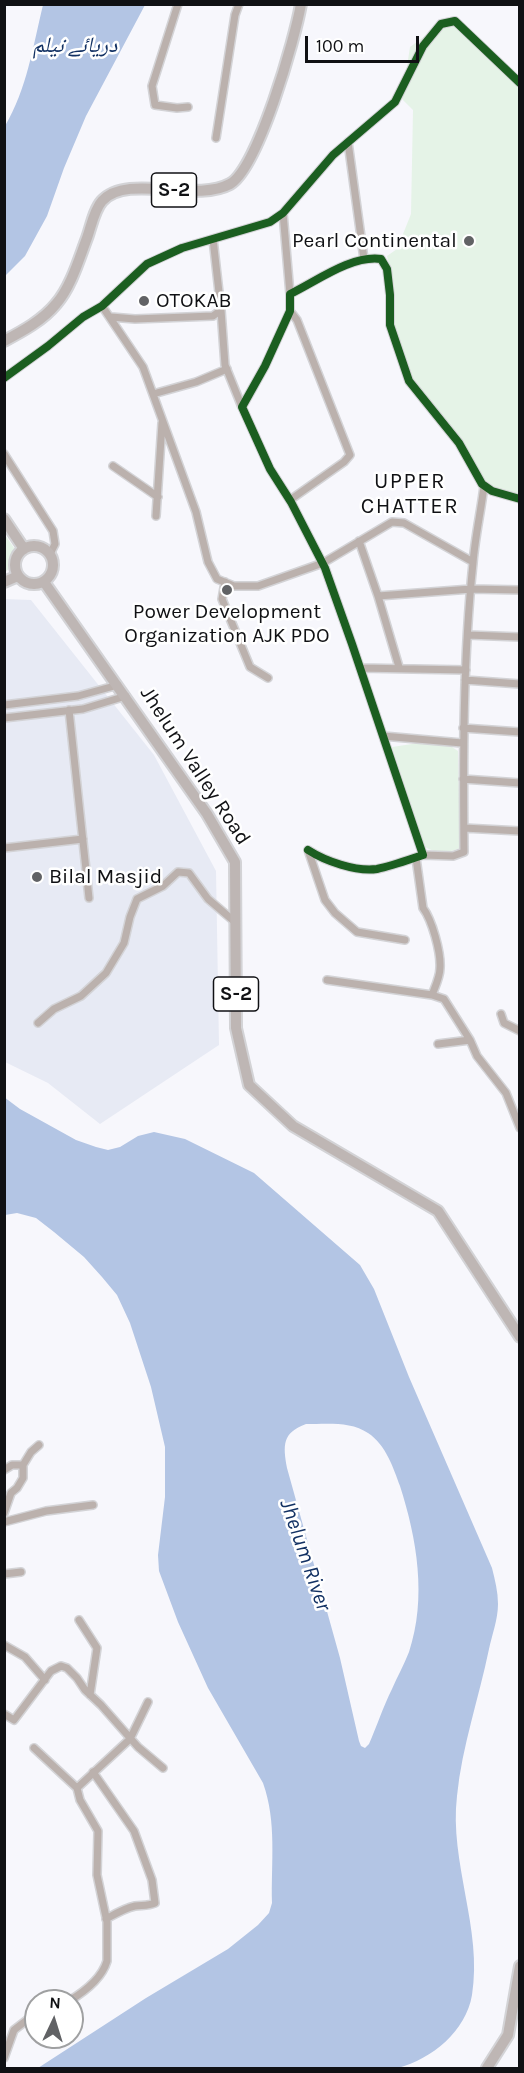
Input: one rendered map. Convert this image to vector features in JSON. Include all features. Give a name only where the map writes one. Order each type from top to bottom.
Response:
[{"type":"highway","name":"S-2","points":[[4,341],[39,320],[58,303],[103,200],[118,191],[134,188],[192,192],[215,190],[231,183],[241,174],[258,145],[296,33],[301,4]]},
{"type":"highway","points":[[4,519],[24,549]]},
{"type":"highway","points":[[39,547],[50,554],[53,560],[52,572],[44,582],[32,585],[18,576],[15,562],[24,549],[39,547]]},
{"type":"highway","points":[[4,582],[18,576]]},
{"type":"highway","name":"Jhelum Valley Road","points":[[44,582],[207,814],[235,862],[236,1028],[249,1085],[293,1126],[438,1211],[519,1337]]},
{"type":"highway","points":[[487,2068],[508,2035],[519,1966]]},
{"type":"street","points":[[178,4],[152,87],[155,105],[188,107]]},
{"type":"street","points":[[216,138],[235,15],[239,4]]},
{"type":"street","points":[[4,378],[83,317],[102,306],[147,264],[182,248],[270,222],[283,213],[322,165],[395,102],[423,46],[441,24],[455,21],[519,83]]},
{"type":"street","points":[[348,142],[364,259]]},
{"type":"street","points":[[242,407],[265,366],[290,311],[283,213]]},
{"type":"street","points":[[213,239],[227,369],[270,469],[290,500],[323,563],[383,736],[419,856],[423,908],[428,915],[440,957],[441,970],[432,995]]},
{"type":"street","points":[[290,294],[343,267],[369,257],[381,259],[387,269],[390,325],[409,381],[459,443],[484,486],[492,491],[519,499]]},
{"type":"street","points":[[102,306],[143,367],[196,512],[208,562],[217,579],[234,586],[258,586],[323,563],[392,522],[404,523],[473,562]]},
{"type":"street","points":[[111,317],[135,319],[213,316],[221,310]]},
{"type":"street","points":[[290,311],[297,320],[350,455],[344,462],[290,500]]},
{"type":"street","points":[[153,394],[196,382],[227,369]]},
{"type":"street","points":[[156,516],[163,418]]},
{"type":"street","points":[[4,454],[53,531],[55,544],[50,554]]},
{"type":"street","points":[[113,466],[158,497]]},
{"type":"street","points":[[405,940],[357,932],[335,913],[325,900],[308,850],[349,866],[374,869],[419,856],[453,856],[464,852],[462,743],[465,681],[473,562],[484,486]]},
{"type":"street","points":[[359,541],[399,667]]},
{"type":"street","points":[[225,582],[222,599],[250,667],[268,678]]},
{"type":"street","points":[[378,596],[471,589],[519,590]]},
{"type":"street","points":[[468,634],[519,637]]},
{"type":"street","points":[[360,668],[466,670]]},
{"type":"street","points":[[465,681],[519,684]]},
{"type":"street","points":[[4,705],[78,696],[118,685]]},
{"type":"street","points":[[4,717],[83,709],[126,696]]},
{"type":"street","points":[[69,710],[89,898]]},
{"type":"street","points":[[463,728],[519,732]]},
{"type":"street","points":[[383,736],[462,743]]},
{"type":"street","points":[[463,779],[519,783]]},
{"type":"street","points":[[464,828],[519,831]]},
{"type":"street","points":[[4,848],[83,839]]},
{"type":"street","points":[[38,1023],[54,1009],[81,996],[106,973],[124,943],[137,899],[163,886],[178,872],[189,873],[198,882],[208,899],[235,922]]},
{"type":"street","points":[[327,980],[432,995],[444,999],[470,1040],[477,1056],[506,1093],[519,1128]]},
{"type":"street","points":[[501,1014],[504,1023],[519,1031]]},
{"type":"street","points":[[438,1044],[470,1040]]},
{"type":"street","points":[[4,1513],[11,1493],[23,1478],[23,1465],[39,1445]]},
{"type":"street","points":[[4,1470],[12,1465],[23,1465]]},
{"type":"street","points":[[4,1522],[46,1511],[93,1505]]},
{"type":"street","points":[[4,1574],[21,1572]]},
{"type":"street","points":[[79,1620],[97,1648],[90,1695]]},
{"type":"street","points":[[4,1645],[25,1657],[45,1680]]},
{"type":"street","points":[[4,1714],[14,1720],[51,1671],[61,1666],[67,1668],[130,1739],[163,1768]]},
{"type":"street","points":[[77,1788],[130,1739],[148,1702]]},
{"type":"street","points":[[34,1748],[77,1788],[80,1800],[98,1831],[97,1875],[106,1919],[108,1956],[105,1967],[84,1989]]},
{"type":"street","points":[[93,1772],[134,1831],[152,1880],[155,1903],[125,1909],[106,1919]]},
{"type":"street","points":[[4,2058],[10,2037],[14,2030],[24,2022]]},
{"type":"shaded area","points":[[455,21],[519,83],[519,499],[482,484],[459,443],[409,381],[395,326],[394,285],[387,256],[397,249],[411,214],[413,110],[402,99],[410,47],[441,24]]},
{"type":"shaded area","points":[[5,535],[22,559],[5,572]]},
{"type":"shaded area","points":[[4,599],[31,600],[154,755],[216,871],[219,1045],[100,1124],[48,1083],[5,1062]]},
{"type":"shaded area","points":[[425,742],[452,747],[458,751],[460,848],[451,851],[438,852],[425,847],[392,747]]},
{"type":"water","name":"دریائے نیلم","points":[[43,5],[145,5],[86,116],[47,216],[25,256],[5,276],[5,126],[24,82]]},
{"type":"water","name":"Jhelum River","points":[[4,1097],[20,1109],[76,1140],[96,1147],[108,1150],[120,1147],[138,1136],[154,1132],[185,1139],[254,1173],[360,1265],[374,1289],[409,1377],[492,1568],[498,1600],[496,1621],[467,1740],[457,1796],[458,1846],[473,1946],[472,1995],[463,2020],[455,2032],[435,2050],[411,2064],[398,2068],[38,2068],[67,2049],[84,2049],[84,2038],[228,1949],[258,1925],[269,1913],[272,1903],[272,1827],[263,1783],[208,1688],[178,1622],[159,1571],[158,1555],[165,1497],[165,1447],[151,1387],[130,1323],[117,1295],[84,1257],[36,1218],[17,1213],[5,1215]],"holes":[[[306,1424],[338,1424],[361,1429],[368,1433],[380,1444],[388,1457],[406,1506],[418,1569],[418,1611],[409,1652],[369,1744],[365,1748],[359,1741],[340,1658],[286,1460],[286,1441],[292,1431]]]},
{"type":"cycle path","points":[[4,378],[83,317],[102,306],[147,264],[182,248],[270,222],[283,213],[333,155],[395,102],[423,46],[441,24],[455,21],[520,83]]},
{"type":"cycle path","points":[[308,850],[341,865],[360,869],[377,869],[423,855],[325,568],[291,502],[270,469],[242,407],[265,366],[290,311],[290,294],[346,265],[358,261],[381,259],[387,269],[390,325],[409,381],[459,443],[482,484],[492,491],[520,499]]},
{"type":"place","name":"Pearl Continental","points":[[469,241]]},
{"type":"place","name":"OTOKAB","points":[[144,301]]},
{"type":"place","name":"Power Development Organization AJK PDO","points":[[227,590]]},
{"type":"place","name":"Bilal Masjid","points":[[37,877]]},
{"type":"district","name":"UPPER CHATTER","points":[[410,494]]}]
